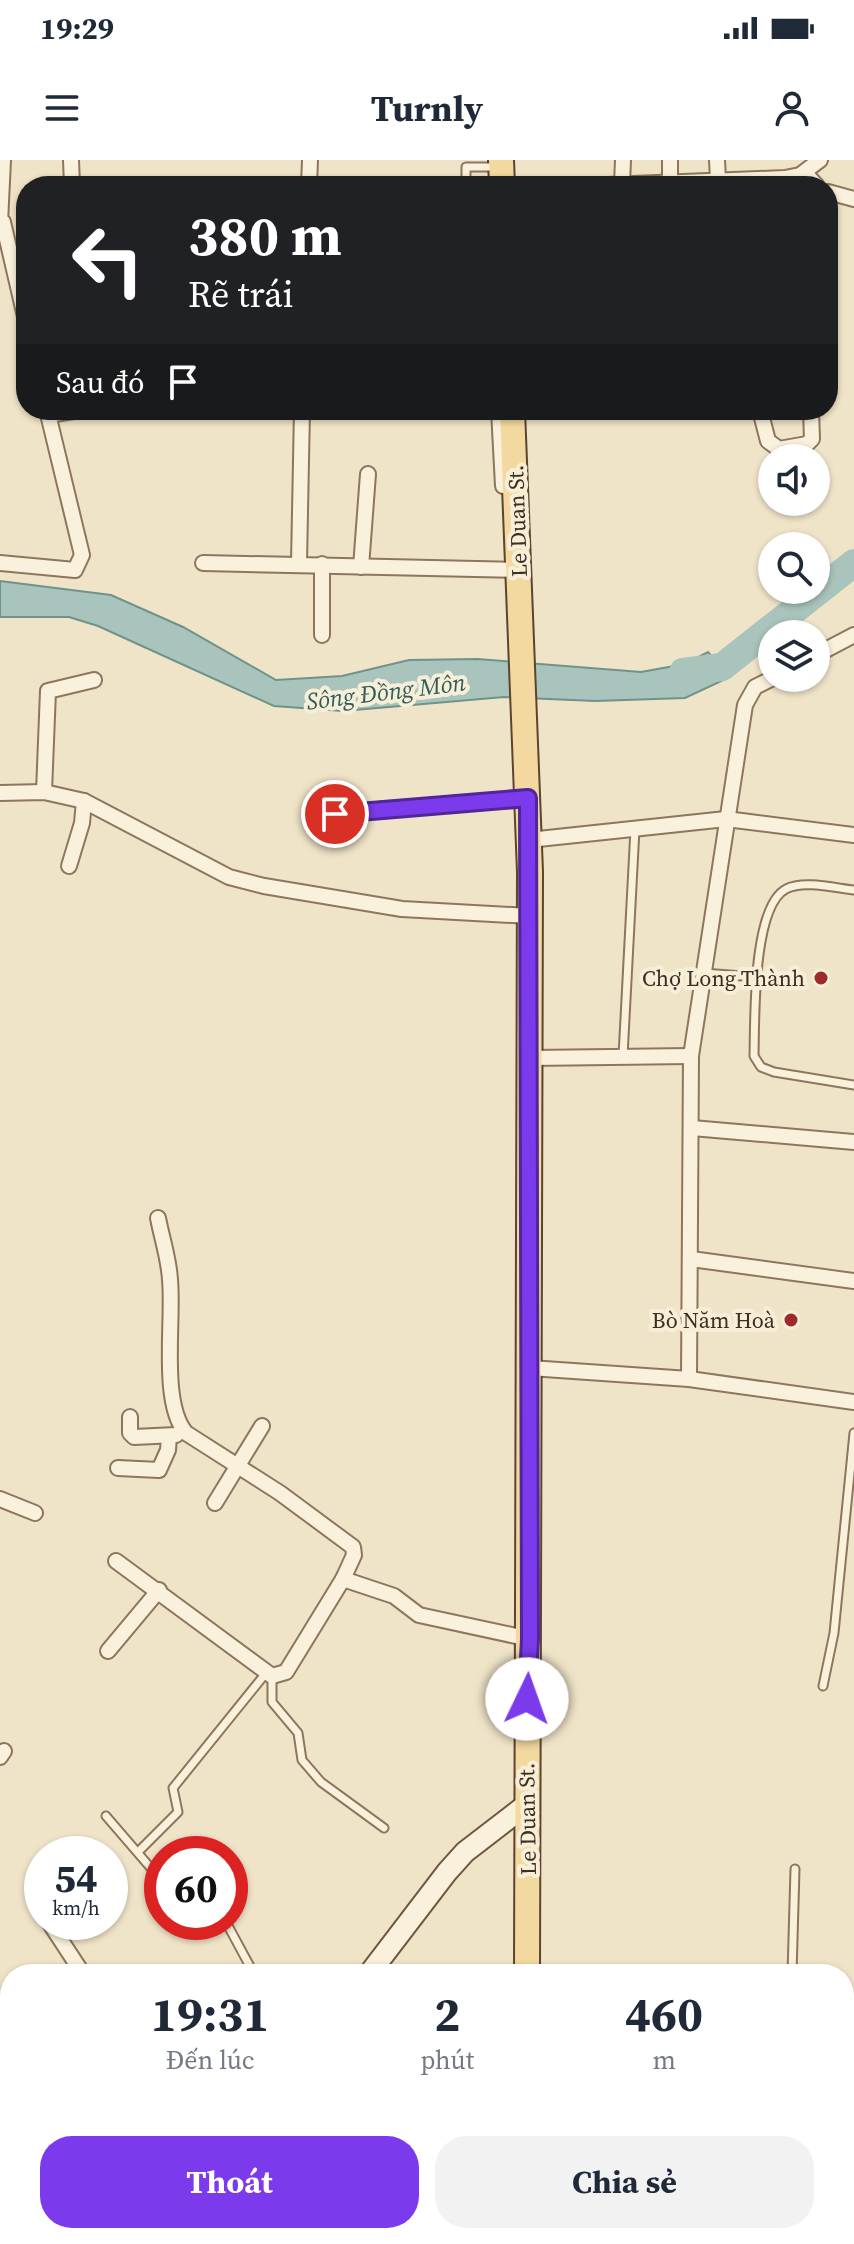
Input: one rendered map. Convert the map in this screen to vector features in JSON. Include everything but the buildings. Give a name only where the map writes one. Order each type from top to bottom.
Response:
[{"type":"main road","name":"Le Duan St.","points":[[512,420],[513,570],[521,631],[530,916],[530,1639],[525,1729],[527,1964]]},
{"type":"main road","points":[[377,1964],[456,1862],[526,1805]]},
{"type":"street","points":[[3,160],[1,222],[16,280]]},
{"type":"street","points":[[793,176],[805,173],[820,160]]},
{"type":"street","points":[[805,173],[808,176]]},
{"type":"street","points":[[0,563],[63,571],[75,570],[80,565],[82,555],[49,420]]},
{"type":"street","points":[[299,563],[302,420]]},
{"type":"street","points":[[203,563],[513,570],[500,420]]},
{"type":"street","points":[[521,631],[524,420]]},
{"type":"street","points":[[763,420],[768,441],[779,449],[807,444],[812,439],[811,420]]},
{"type":"street","points":[[361,567],[368,474]]},
{"type":"street","points":[[322,564],[322,635]]},
{"type":"street","points":[[830,648],[854,635]]},
{"type":"street","points":[[44,792],[48,691],[94,680]]},
{"type":"street","points":[[689,1379],[691,1056],[745,705],[758,686]]},
{"type":"street","points":[[0,793],[44,792],[84,801],[240,880],[322,898],[402,909],[530,916]]},
{"type":"street","points":[[314,815],[528,798]]},
{"type":"street","points":[[69,866],[82,823],[84,801]]},
{"type":"street","points":[[529,840],[726,819],[854,835]]},
{"type":"street","points":[[530,1058],[691,1056]]},
{"type":"street","points":[[692,1128],[854,1142]]},
{"type":"street","points":[[116,1561],[269,1674],[286,1672],[343,1579],[354,1555],[353,1547],[239,1465],[186,1433],[176,1421],[172,1399],[170,1277],[158,1218]]},
{"type":"street","points":[[691,1259],[854,1281]]},
{"type":"street","points":[[530,1368],[689,1379],[854,1402]]},
{"type":"street","points":[[130,1417],[130,1433],[134,1437],[186,1433]]},
{"type":"street","points":[[215,1503],[262,1426]]},
{"type":"street","points":[[118,1468],[159,1470],[168,1450],[169,1436]]},
{"type":"street","points":[[0,1499],[35,1513]]},
{"type":"street","points":[[343,1579],[394,1596],[419,1615],[530,1639]]},
{"type":"street","points":[[108,1651],[159,1590]]},
{"type":"street","points":[[61,1940],[76,1964]]},
{"type":"lane","points":[[466,176],[466,167],[502,171]]},
{"type":"lane","points":[[623,1056],[635,829]]},
{"type":"lane","points":[[854,890],[796,886],[785,889],[770,906],[756,977],[754,1056],[761,1067],[854,1085]]},
{"type":"lane","points":[[703,973],[756,977]]},
{"type":"lane","points":[[823,1686],[834,1633],[854,1433]]},
{"type":"lane","points":[[269,1674],[272,1702],[298,1733],[302,1760],[321,1782],[384,1828]]},
{"type":"lane","points":[[138,1852],[178,1812],[173,1788],[269,1674]]},
{"type":"lane","points":[[106,1816],[144,1859]]},
{"type":"lane","points":[[792,1964],[795,1869]]},
{"type":"lane","points":[[236,1940],[249,1964]]},
{"type":"water","name":"Sông Đồng Môn","points":[[0,581],[111,595],[183,627],[276,680],[342,676],[409,660],[477,659],[641,672],[685,664],[708,652],[730,677],[685,698],[595,701],[504,697],[343,711],[274,706],[98,626],[69,617],[0,617]]},
{"type":"waterway","name":"Sông Đồng Môn","points":[[683,672],[722,667],[854,563]]},
{"type":"place","name":"Chợ Long Thành","points":[[821,978]]},
{"type":"place","name":"Bò Năm Hoà","points":[[791,1320]]},
{"type":"route","points":[[335,814],[528,798],[530,1639],[527,1699]]}]
